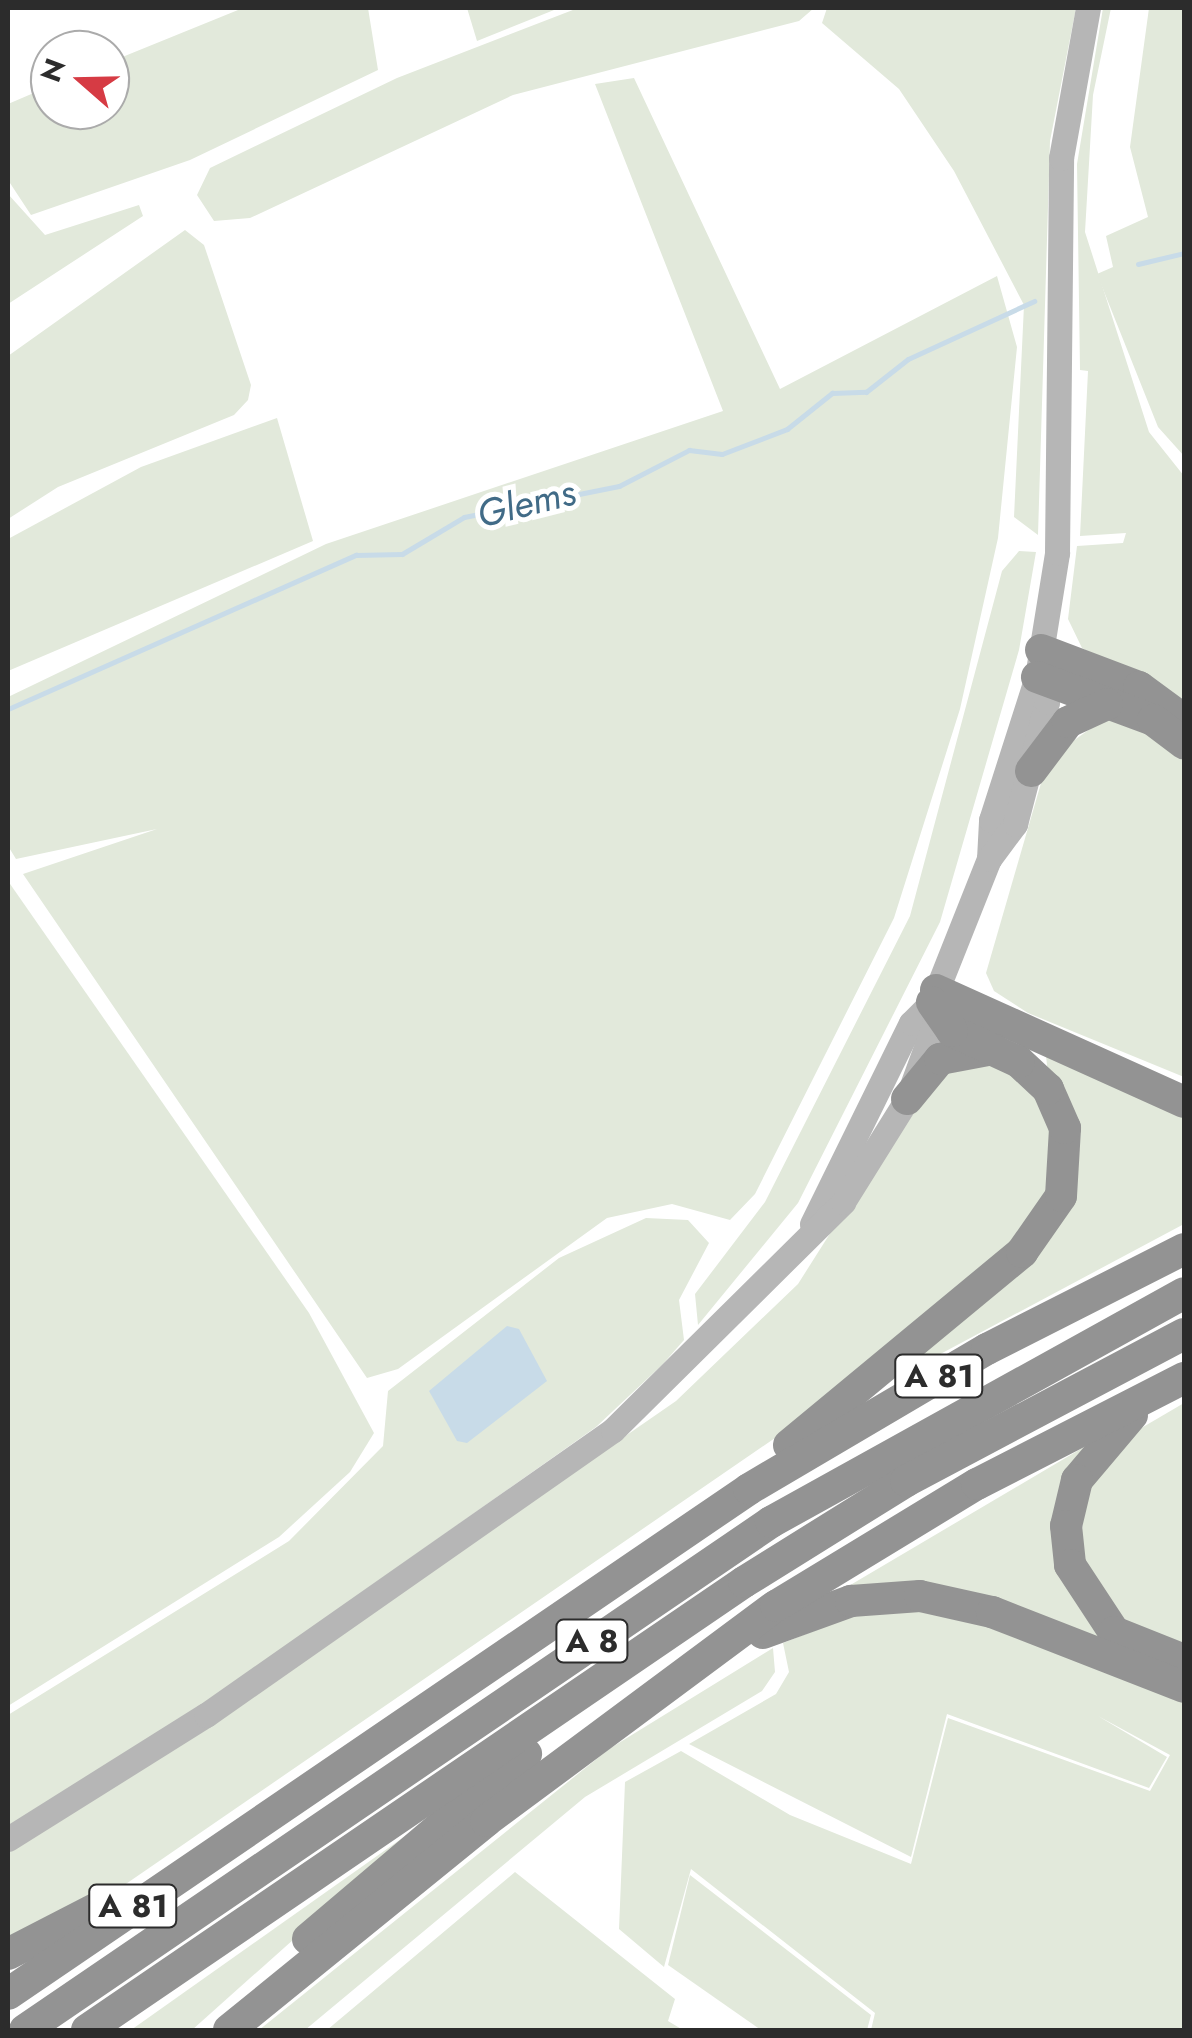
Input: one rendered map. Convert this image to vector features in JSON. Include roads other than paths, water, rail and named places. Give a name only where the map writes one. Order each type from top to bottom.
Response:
[{"type":"highway","points":[[1039,664],[1184,743]]},
{"type":"highway","points":[[1039,664],[1139,687],[1184,720]]},
{"type":"highway","points":[[1031,771],[1068,722],[1108,704]]},
{"type":"highway","points":[[702,1520],[987,1283],[1049,1218],[1067,1169],[1065,1128],[1042,1081],[993,1049],[952,1030],[934,996]]},
{"type":"highway","points":[[934,996],[1184,1102]]},
{"type":"highway","points":[[907,1099],[940,1059],[993,1049]]},
{"type":"highway","name":"A 81","points":[[8,1994],[259,1817],[702,1520],[987,1349],[1184,1249]]},
{"type":"highway","name":"A 8","points":[[25,2030],[771,1522],[1184,1292]]},
{"type":"highway","name":"A 8","points":[[87,2030],[698,1614],[906,1480],[1184,1334]]},
{"type":"highway","points":[[229,2030],[704,1660],[960,1494],[1175,1382]]},
{"type":"highway","points":[[1175,1382],[1086,1463],[1066,1540],[1074,1576],[1102,1621],[1139,1648],[1184,1660]]},
{"type":"highway","points":[[704,1660],[814,1612],[920,1596],[992,1612],[1184,1687]]},
{"type":"highway","points":[[203,2030],[698,1614]]},
{"type":"highway","points":[[8,1954],[259,1817]]},
{"type":"main road","points":[[8,1839],[475,1530],[668,1380],[724,1327],[809,1232],[843,1202],[907,1099],[929,1045],[934,996],[989,859],[996,805],[1039,664],[1052,591],[1066,394],[1061,158],[1088,8]]},
{"type":"main road","points":[[989,859],[1015,824],[1031,771],[1047,702],[1039,664]]},
{"type":"main road","points":[[809,1232],[910,1023],[934,996]]},
{"type":"water","points":[[507,1326],[519,1329],[547,1381],[467,1443],[457,1441],[429,1391]]},
{"type":"waterway","name":"Glems","points":[[1138,264],[1184,253]]},
{"type":"waterway","name":"Glems","points":[[8,709],[356,555],[402,554],[464,517],[619,486],[689,450],[722,454],[787,429],[832,393],[866,392],[908,359],[1034,301]]}]
